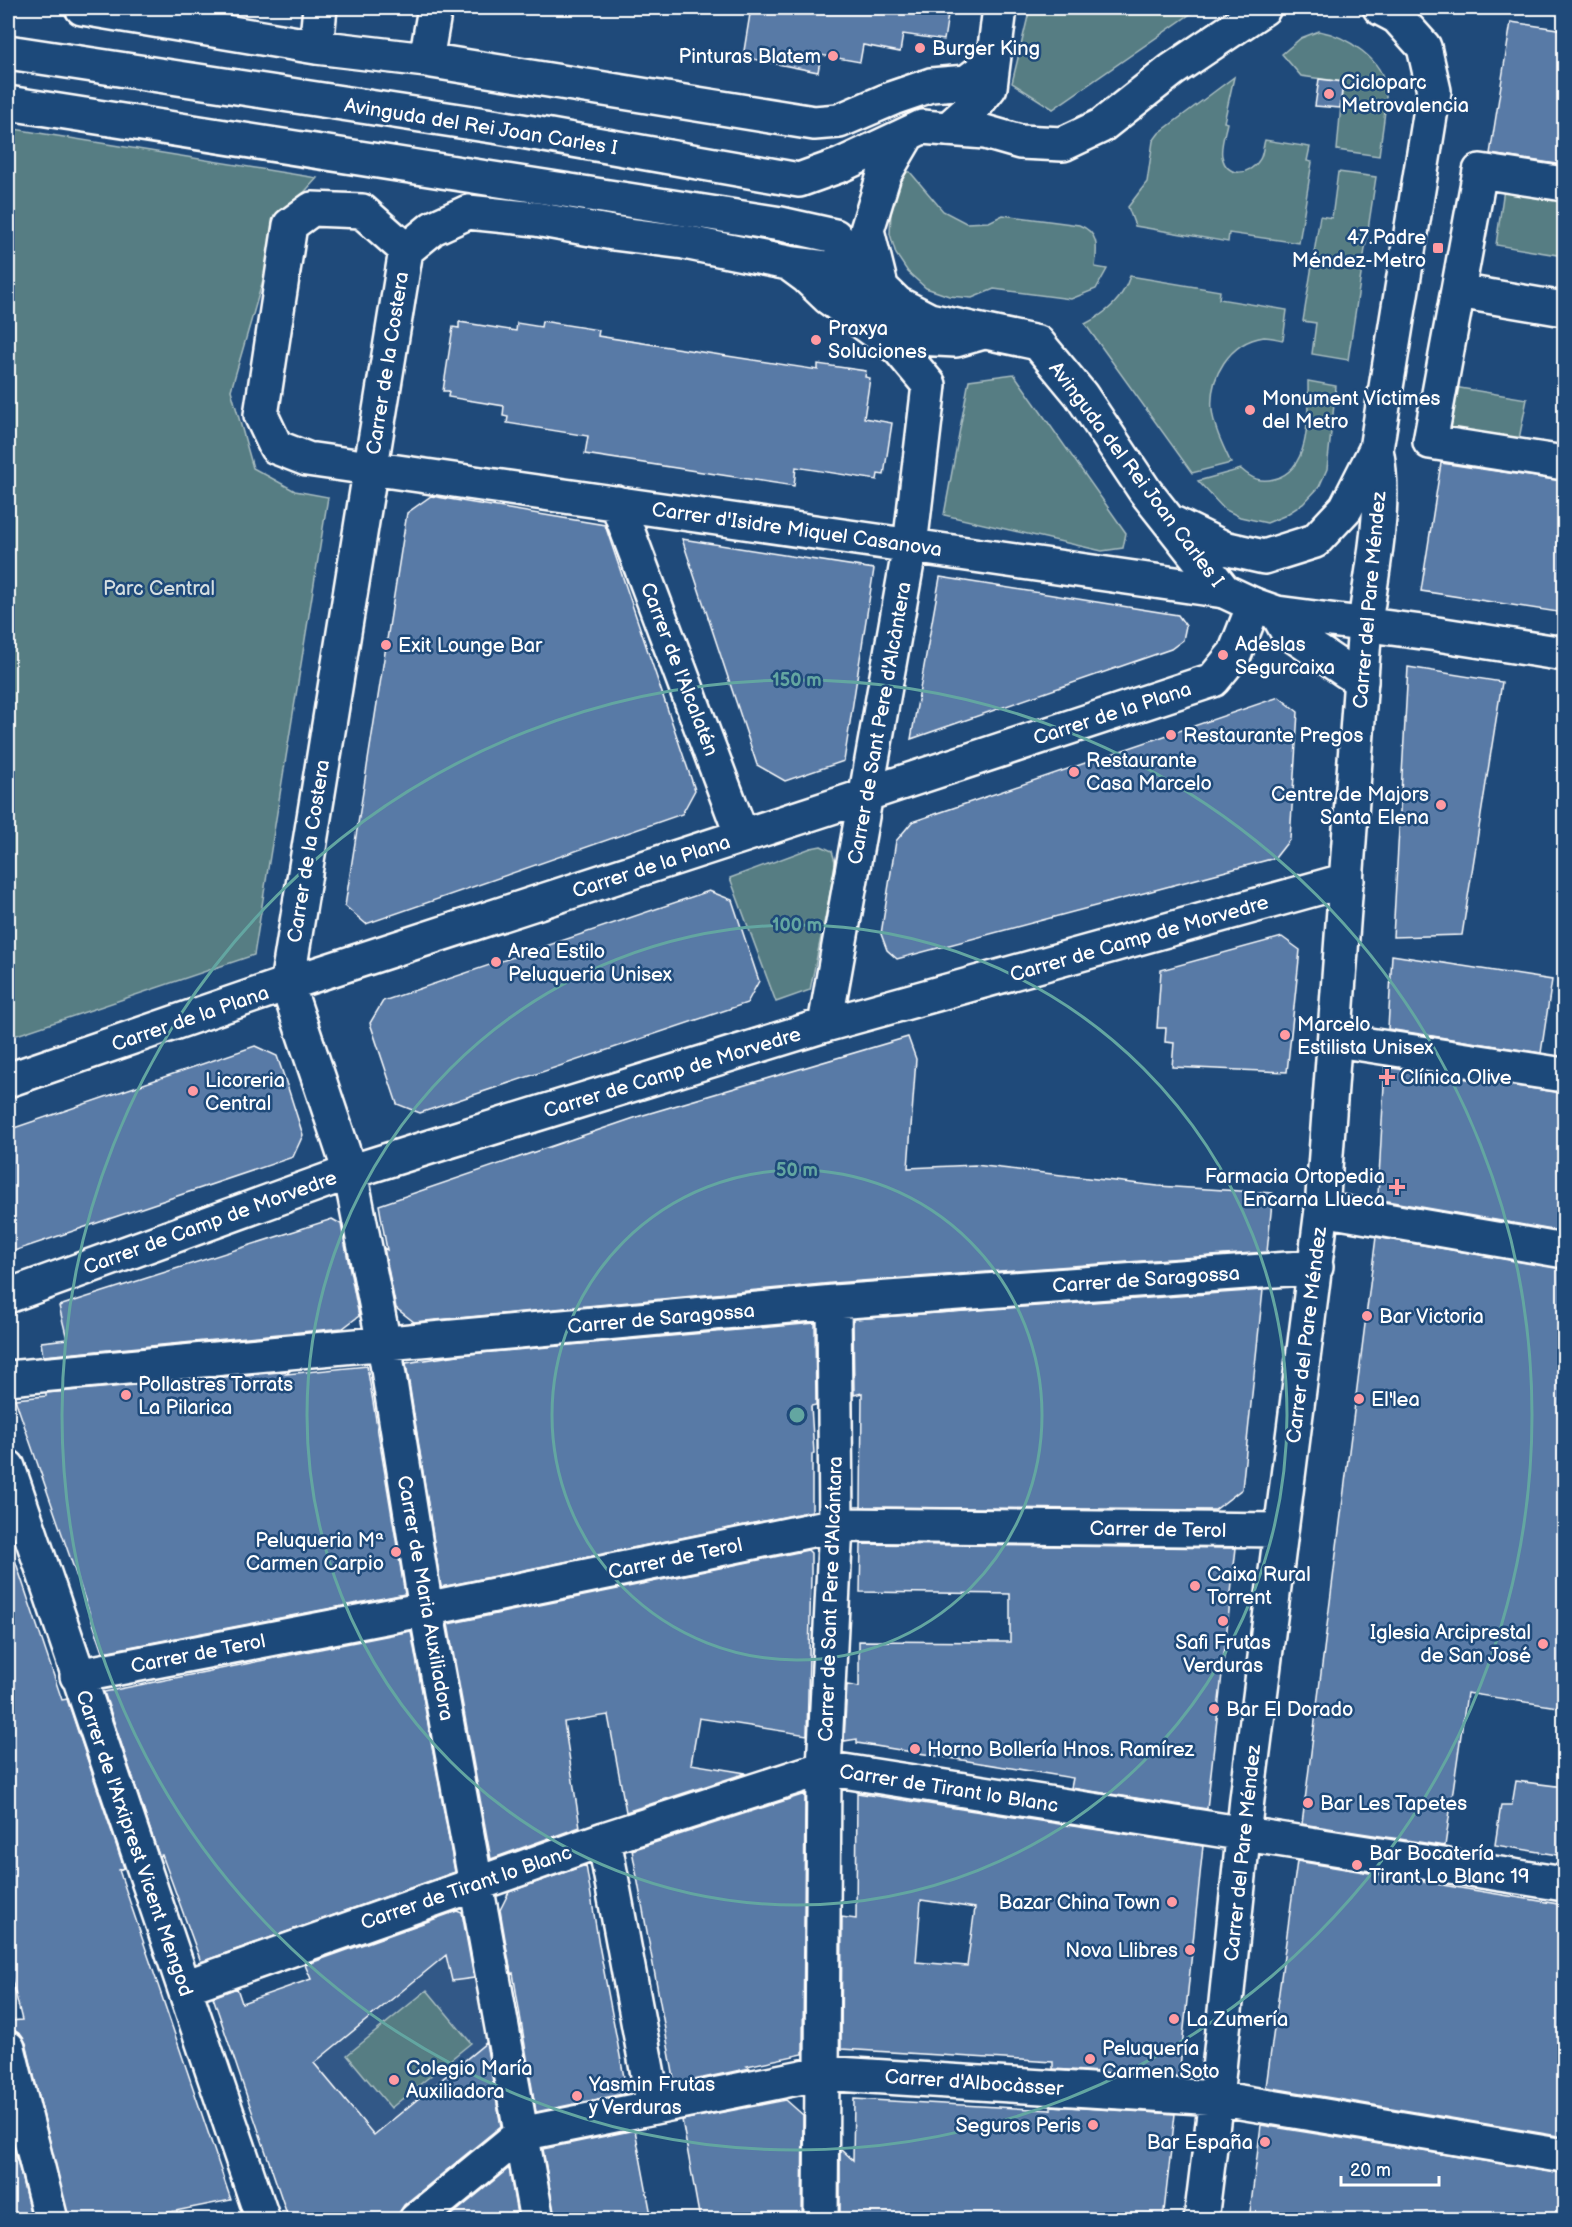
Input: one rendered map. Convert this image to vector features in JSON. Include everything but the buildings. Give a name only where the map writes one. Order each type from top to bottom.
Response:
[{"type":"street","points":[[82,8],[316,47],[426,60],[814,123],[839,122],[900,138],[884,175],[867,230],[881,288]]},
{"type":"street","points":[[316,47],[320,8]]},
{"type":"street","points":[[426,60],[435,8]]},
{"type":"street","points":[[948,129],[978,102],[990,87],[1000,8]]},
{"type":"street","name":"Avinguda del Rei Joan Carles I","points":[[8,52],[499,128],[799,180],[841,165],[922,127],[985,132],[1020,141],[1062,144],[1101,126],[1172,70],[1263,8]]},
{"type":"street","name":"Carrer del Pare Méndez","points":[[1166,519],[1224,548],[1264,557],[1315,540],[1346,508],[1376,449],[1434,91],[1424,47],[1397,17],[1380,8]]},
{"type":"street","points":[[839,122],[893,98],[931,85],[967,82],[992,63]]},
{"type":"street","name":"Avinguda del Rei Joan Carles I","points":[[8,103],[770,223],[835,236],[858,265],[898,304],[929,320],[1038,343],[1081,395],[1166,519],[1224,591],[1265,609],[1564,654]]},
{"type":"street","points":[[1564,184],[1480,171],[1430,442],[1564,463]]},
{"type":"street","name":"Carrer de la Costera","points":[[287,984],[406,250],[362,211],[312,209],[290,225],[261,415],[276,447],[307,459],[370,468]]},
{"type":"street","name":"Avinguda del Rei Joan Carles I","points":[[406,250],[433,228],[468,212],[536,219],[613,233],[684,242],[788,263],[836,269],[918,338],[956,340],[984,332]]},
{"type":"street","name":"Avinguda del Rei Joan Carles I","points":[[788,263],[829,298],[899,350],[929,385]]},
{"type":"street","points":[[1458,291],[1564,309]]},
{"type":"street","name":"Carrer de Sant Pere d'Alcàntera","points":[[825,1025],[910,546],[929,385]]},
{"type":"street","name":"Carrer del Pare Méndez","points":[[1201,2220],[1243,1835],[1322,1209],[1336,1040],[1360,681],[1380,499],[1380,471],[1376,449]]},
{"type":"street","name":"Carrer d'Isidre Miquel Casanova","points":[[370,468],[1224,591]]},
{"type":"street","name":"Carrer de l'Alcalatén","points":[[617,503],[742,836]]},
{"type":"street","points":[[1265,609],[1287,631],[1360,681]]},
{"type":"street","name":"Carrer de la Plana","points":[[8,1080],[287,984],[1213,680],[1265,609]]},
{"type":"street","name":"Carrer de Camp de Morvedre","points":[[8,1296],[350,1172],[825,1025],[1347,880]]},
{"type":"street","name":"Carrer de Maria Auxiliadora","points":[[287,984],[350,1172],[384,1344],[426,1609],[537,2220]]},
{"type":"street","points":[[1336,1040],[1564,1076]]},
{"type":"street","points":[[1322,1209],[1564,1251]]},
{"type":"street","name":"Carrer de Saragossa","points":[[8,1378],[834,1302],[1316,1267]]},
{"type":"street","name":"Carrer de Sant Pere d'Alcántara","points":[[821,2220],[824,1768],[836,1525],[834,1302]]},
{"type":"street","name":"Carrer de l'Arxiprest Vicent Mengod","points":[[8,1467],[262,2219]]},
{"type":"street","name":"Carrer de Terol","points":[[77,1676],[426,1609],[836,1525],[1281,1530]]},
{"type":"street","name":"Carrer de Tirant lo Blanc","points":[[185,1987],[477,1882],[824,1768],[1564,1884]]},
{"type":"street","points":[[604,1839],[654,2107]]},
{"type":"street","points":[[8,2048],[51,2220]]},
{"type":"street","name":"Carrer d'Albocàsser","points":[[416,2220],[521,2134],[822,2073],[1216,2098],[1564,2156]]},
{"type":"shaded area","name":"Colegio María Auxiliadora","points":[[468,1938],[501,2129],[391,2219],[289,2219],[254,2112]]},
{"type":"green space","points":[[1030,8],[1077,8],[1108,12],[1110,8],[1199,8],[1053,109],[1012,83]]},
{"type":"green space","points":[[1319,31],[1341,38],[1362,51],[1371,59],[1384,79],[1386,105],[1379,156],[1337,150],[1343,82],[1301,76],[1282,54],[1301,38]]},
{"type":"green space","points":[[1234,77],[1224,122],[1227,123],[1222,148],[1224,163],[1228,168],[1239,172],[1251,169],[1262,155],[1265,140],[1310,147],[1307,161],[1312,162],[1299,243],[1229,233],[1228,242],[1135,226],[1128,207],[1147,182],[1153,141],[1159,133]]},
{"type":"green space","name":"Parc Central","points":[[8,128],[317,178],[281,218],[231,390],[253,468],[295,491],[328,497],[254,955],[8,1038]]},
{"type":"green space","points":[[902,171],[910,172],[943,211],[966,223],[989,222],[1003,215],[1079,225],[1086,228],[1096,242],[1095,267],[1107,269],[1096,289],[1071,299],[994,289],[972,298],[949,296],[926,288],[908,272],[896,254],[890,234],[891,211]]},
{"type":"green space","points":[[1338,172],[1376,177],[1348,360],[1312,354],[1316,323],[1303,321],[1320,216],[1332,218]]},
{"type":"green space","points":[[1506,175],[1564,184],[1564,256],[1496,245]]},
{"type":"green space","points":[[1130,276],[1220,291],[1219,299],[1287,310],[1283,340],[1264,337],[1252,340],[1231,354],[1218,374],[1212,398],[1213,417],[1231,463],[1192,473],[1085,324],[1101,315],[1118,299]]},
{"type":"green space","points":[[1014,374],[1126,533],[1123,548],[1102,551],[944,515],[969,380]]},
{"type":"green space","points":[[1308,381],[1336,386],[1327,469],[1319,487],[1303,504],[1267,523],[1240,517],[1224,509],[1198,481],[1241,469],[1260,480],[1274,479],[1286,473],[1295,464],[1305,438]]},
{"type":"green space","points":[[1454,387],[1527,399],[1518,444],[1446,432]]},
{"type":"green space","points":[[821,846],[832,851],[836,865],[810,990],[776,1002],[730,878]]},
{"type":"green space","points":[[427,1990],[471,2043],[391,2108],[347,2055]]},
{"type":"place","name":"Burger King","points":[[920,48]]},
{"type":"place","name":"Pinturas Blatem","points":[[833,56]]},
{"type":"place","name":"Cicloparc Metrovalencia","points":[[1329,94]]},
{"type":"place","name":"47.Padre Méndez-Metro","points":[[1438,248]]},
{"type":"place","name":"Praxya Soluciones","points":[[816,340]]},
{"type":"place","name":"Monument Víctimes del Metro","points":[[1250,410]]},
{"type":"place","name":"Exit Lounge Bar","points":[[386,645]]},
{"type":"place","name":"Adeslas Segurcaixa","points":[[1223,655]]},
{"type":"place","name":"Restaurante Pregos","points":[[1171,735]]},
{"type":"place","name":"Restaurante Casa Marcelo","points":[[1074,772]]},
{"type":"place","name":"Centre de Majors Santa Elena","points":[[1441,805]]},
{"type":"place","name":"Area Estilo Peluqueria Unisex","points":[[496,962]]},
{"type":"place","name":"Marcelo Estilista Unisex","points":[[1285,1035]]},
{"type":"place","name":"Clínica Olive","points":[[1387,1077]]},
{"type":"place","name":"Licoreria Central","points":[[193,1091]]},
{"type":"place","name":"Farmacia Ortopedia Encarna Llueca","points":[[1397,1187]]},
{"type":"place","name":"Bar Victoria","points":[[1367,1316]]},
{"type":"place","name":"Pollastres Torrats La Pilarica","points":[[126,1395]]},
{"type":"place","name":"El'lea","points":[[1359,1399]]},
{"type":"place","name":"Peluqueria Mª Carmen Carpio","points":[[396,1552]]},
{"type":"place","name":"Caixa Rural Torrent","points":[[1195,1586]]},
{"type":"place","name":"Safi Frutas Verduras","points":[[1223,1621]]},
{"type":"place","name":"Iglesia Arciprestal de San José","points":[[1543,1644]]},
{"type":"place","name":"Bar El Dorado","points":[[1214,1709]]},
{"type":"place","name":"Horno Bollería Hnos. Ramírez","points":[[915,1749]]},
{"type":"place","name":"Bar Les Tapetes","points":[[1308,1803]]},
{"type":"place","name":"Bar Bocatería Tirant Lo Blanc 19","points":[[1357,1865]]},
{"type":"place","name":"Bazar China Town","points":[[1172,1902]]},
{"type":"place","name":"Nova Llibres","points":[[1190,1950]]},
{"type":"place","name":"La Zumería","points":[[1174,2019]]},
{"type":"place","name":"Peluquería Carmen Soto","points":[[1090,2059]]},
{"type":"place","name":"Colegio María Auxiliadora","points":[[394,2080]]},
{"type":"place","name":"Yasmin Frutas y Verduras","points":[[577,2096]]},
{"type":"place","name":"Seguros Peris","points":[[1093,2125]]},
{"type":"place","name":"Bar España","points":[[1265,2142]]}]
